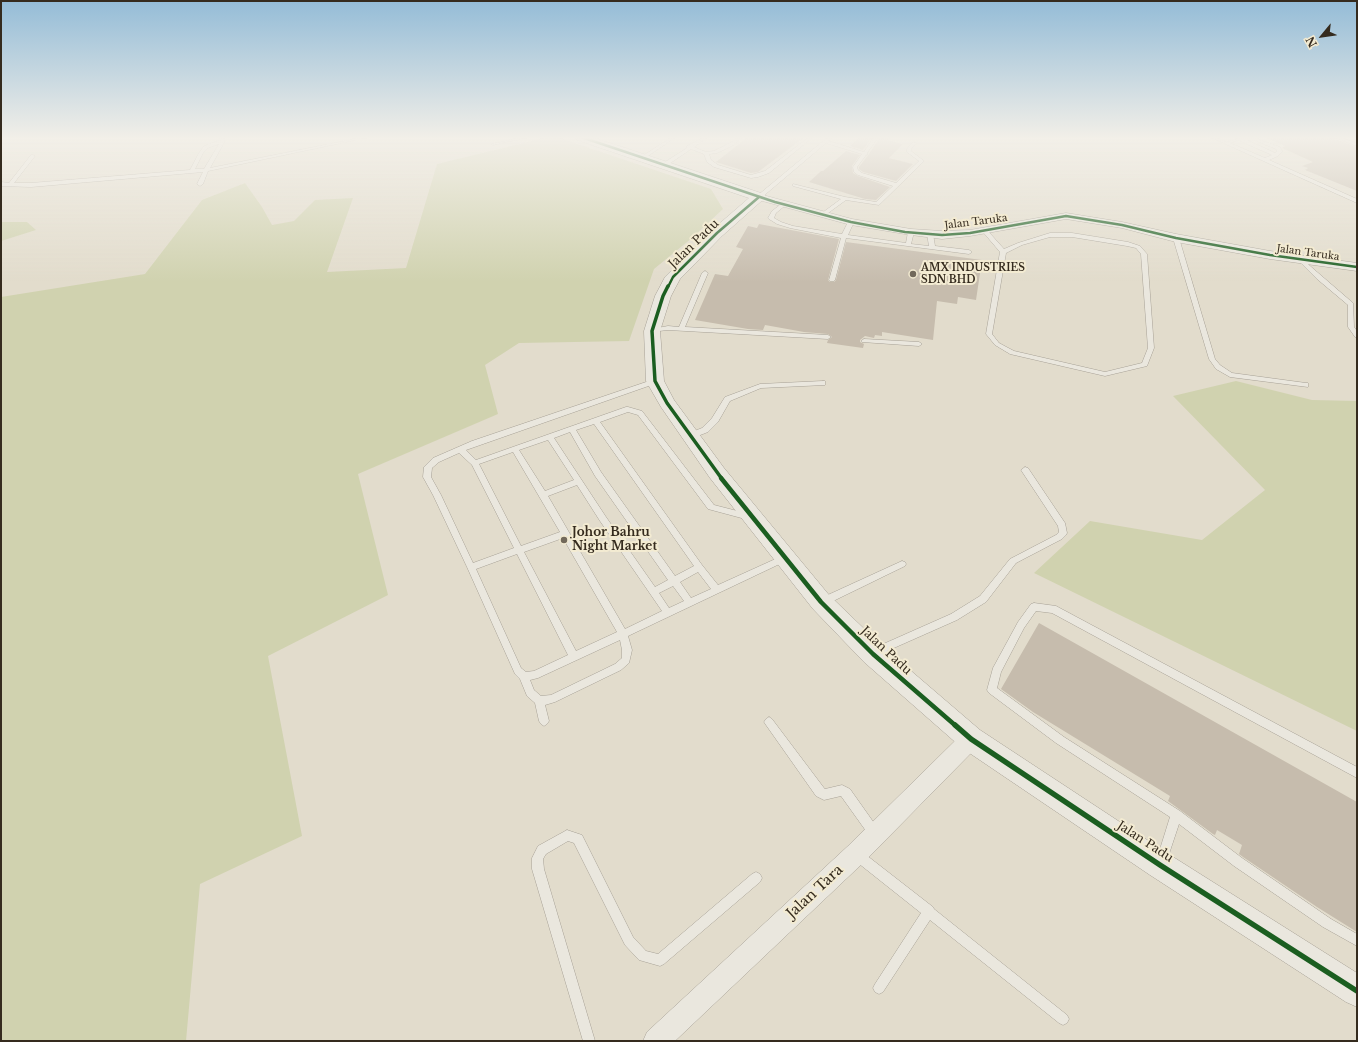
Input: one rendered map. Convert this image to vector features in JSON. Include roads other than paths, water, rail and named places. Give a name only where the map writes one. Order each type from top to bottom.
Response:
[{"type":"street","name":"Jalan Taruka","points":[[725,186],[759,197],[851,222],[911,232],[930,234],[986,231],[1048,218],[1066,216],[1122,225],[1176,238],[1302,261],[1357,267]]},
{"type":"street","name":"Jalan Padu","points":[[759,197],[718,233],[673,278],[663,296],[652,331],[655,381],[667,403],[717,473],[821,602],[873,654],[971,739],[1160,865],[1357,991]]},
{"type":"street","name":"Jalan Tara","points":[[656,1041],[876,835],[971,739]]},
{"type":"lane","points":[[759,197],[772,186]]},
{"type":"lane","points":[[797,186],[845,198],[877,204],[896,186]]},
{"type":"lane","points":[[1323,186],[1357,201]]},
{"type":"lane","points":[[824,214],[845,198]]},
{"type":"lane","points":[[784,204],[774,212],[770,218],[774,221],[792,227],[844,237],[969,252]]},
{"type":"lane","points":[[832,280],[844,237],[851,222]]},
{"type":"lane","points":[[986,231],[1003,252],[989,334],[996,344],[1012,353],[1105,374],[1144,364],[1151,348],[1144,254],[1138,247],[1072,235],[1050,235],[1020,244],[1003,252]]},
{"type":"lane","points":[[908,245],[911,232]]},
{"type":"lane","points":[[930,234],[932,248]]},
{"type":"lane","points":[[1176,238],[1212,359],[1218,368],[1230,375],[1306,385]]},
{"type":"lane","points":[[1302,261],[1319,278],[1354,303],[1351,327],[1357,336]]},
{"type":"lane","points":[[681,329],[705,273]]},
{"type":"lane","points":[[652,331],[668,328],[828,337]]},
{"type":"lane","points":[[864,341],[919,344]]},
{"type":"lane","points":[[544,721],[539,701],[530,693],[524,676],[518,671],[437,495],[427,477],[428,467],[436,460],[490,438],[655,381]]},
{"type":"lane","points":[[690,436],[705,430],[715,420],[727,399],[734,396],[760,386],[823,383]]},
{"type":"lane","points":[[475,463],[572,430],[595,420],[628,410],[640,413],[711,507],[753,518]]},
{"type":"lane","points":[[595,420],[699,567],[717,590]]},
{"type":"lane","points":[[572,430],[598,474],[690,603]]},
{"type":"lane","points":[[550,437],[668,613]]},
{"type":"lane","points":[[515,449],[623,634],[627,650],[626,660],[618,667],[552,699],[539,701]]},
{"type":"lane","points":[[461,450],[475,463],[574,657]]},
{"type":"lane","points":[[873,654],[954,617],[983,598],[1013,561],[1059,537],[1063,533],[1062,525],[1025,470]]},
{"type":"lane","points":[[543,496],[579,481]]},
{"type":"lane","points":[[471,568],[566,534]]},
{"type":"lane","points":[[524,676],[535,675],[785,558]]},
{"type":"lane","points":[[821,602],[902,564]]},
{"type":"lane","points":[[653,592],[699,567]]},
{"type":"lane","points":[[1357,772],[1053,610],[1034,607],[1021,625],[996,671],[992,690],[1060,740],[1176,815],[1238,862],[1327,923],[1357,940]]},
{"type":"lane","points":[[769,722],[820,792],[824,795],[842,790],[846,793],[876,835]]},
{"type":"lane","points":[[1160,865],[1176,815]]},
{"type":"lane","points":[[588,1041],[538,869],[537,858],[542,850],[567,835],[578,840],[629,941],[643,956],[660,960],[756,878]]},
{"type":"lane","points":[[856,854],[1063,1019]]},
{"type":"lane","points":[[879,988],[928,911]]},
{"type":"place","name":"AMX INDUSTRIES SDN BHD","points":[[913,274]]},
{"type":"place","name":"Johor Bahru Night Market","points":[[564,540]]}]
